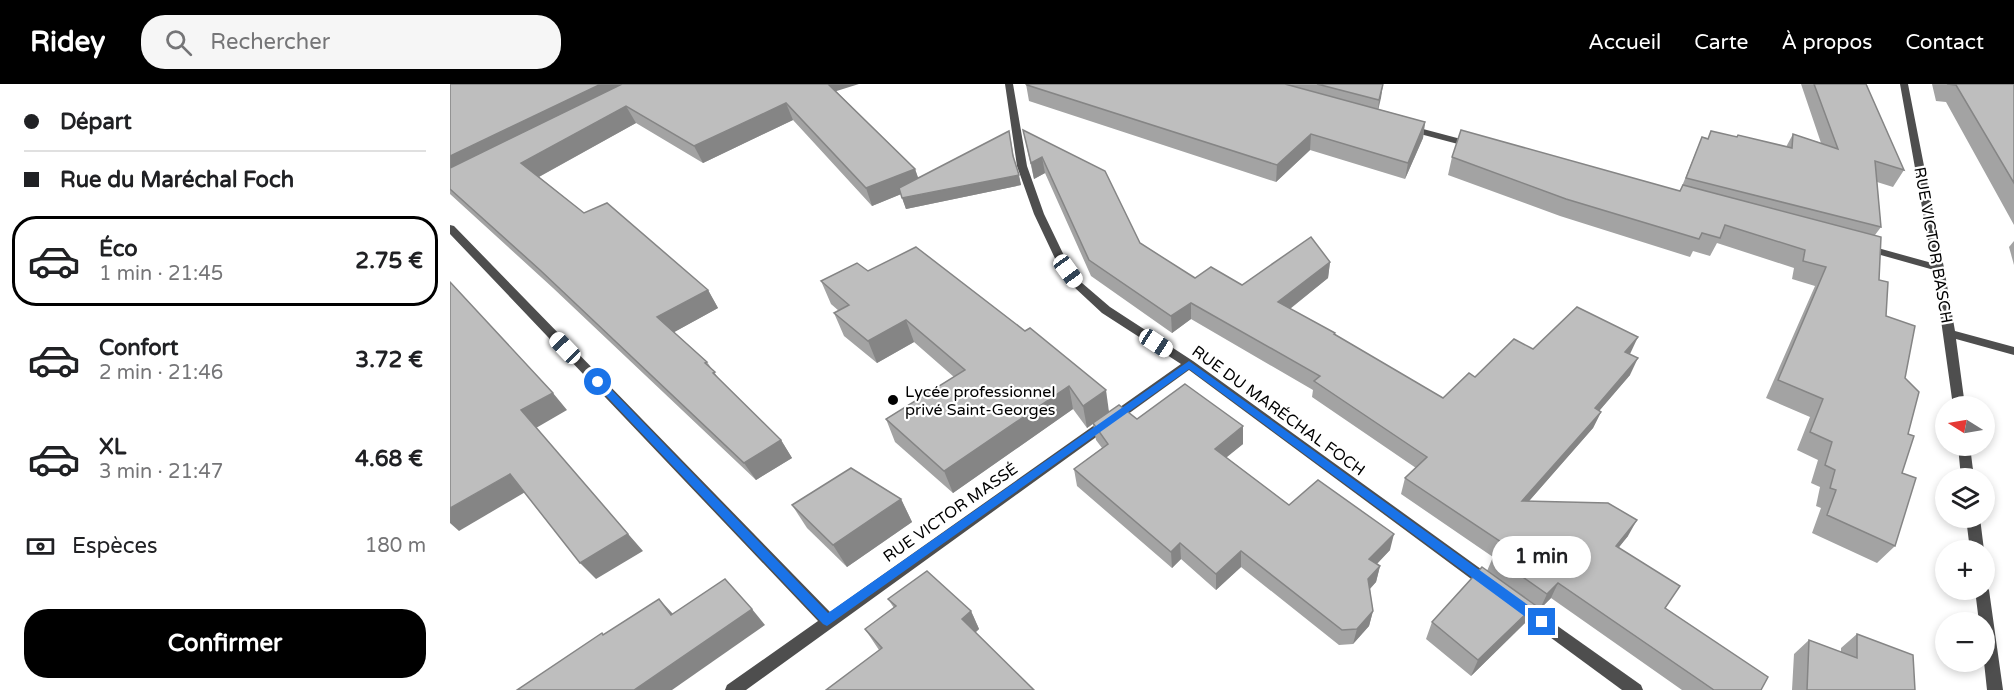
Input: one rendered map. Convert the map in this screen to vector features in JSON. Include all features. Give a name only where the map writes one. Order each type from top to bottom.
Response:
[{"type":"street","name":"RUE DU MARÉCHAL FOCH","points":[[1009,84],[1022,166],[1038,214],[1065,269],[1078,285],[1106,310],[1189,364],[1635,690]]},
{"type":"street","name":"RUE VICTOR BASCH","points":[[1904,84],[1939,268],[1958,396]]},
{"type":"street","points":[[1399,126],[1479,147]]},
{"type":"street","points":[[450,228],[827,621]]},
{"type":"street","points":[[1856,245],[1939,268]]},
{"type":"street","points":[[1950,334],[2014,351]]},
{"type":"street","name":"RUE VICTOR MASSÉ","points":[[732,690],[1189,364]]},
{"type":"street","points":[[1983,600],[1995,690]]},
{"type":"building","points":[[450,84],[601,84],[450,156]]},
{"type":"building","points":[[622,84],[828,84],[915,169],[866,188],[786,103],[694,146],[626,106],[521,163],[584,213],[607,203],[708,290],[657,317],[707,362],[705,363],[715,372],[713,373],[781,440],[744,463],[540,270],[450,189],[450,168]]},
{"type":"building","points":[[1026,84],[1285,84],[1425,122],[1408,163],[1311,134],[1277,165]]},
{"type":"building","points":[[1317,84],[1383,84],[1379,100]]},
{"type":"building","points":[[1814,84],[1866,84],[1904,170],[1875,161],[1881,227],[1686,178],[1702,137],[1708,139],[1711,131],[1792,148],[1793,134],[1838,149]]},
{"type":"building","points":[[1947,84],[2014,84],[2014,183],[1956,85]]},
{"type":"building","points":[[1023,130],[1105,171],[1140,243],[1195,278],[1211,267],[1242,285],[1311,237],[1330,262],[1278,302],[1335,333],[1443,398],[1469,373],[1475,377],[1514,339],[1533,349],[1577,307],[1638,337],[1625,352],[1638,358],[1595,408],[1601,412],[1522,501],[1608,503],[1637,520],[1616,546],[1680,586],[1665,608],[1768,677],[1761,690],[1714,690],[1558,583],[1547,594],[1493,556],[1504,544],[1405,478],[1427,457],[1314,381],[1320,376],[1191,303],[1171,316],[1089,260],[1042,157],[1031,163]]},
{"type":"building","points":[[1461,130],[1680,191],[1683,185],[1881,237],[1879,280],[1888,282],[1886,316],[1915,326],[1905,378],[1919,392],[1908,434],[1914,436],[1902,473],[1916,478],[1895,546],[1827,515],[1836,490],[1830,488],[1835,470],[1825,465],[1832,442],[1810,432],[1823,399],[1778,380],[1826,267],[1803,261],[1805,250],[1725,225],[1720,238],[1702,233],[1699,239],[1566,199],[1452,157]]},
{"type":"building","points":[[1009,131],[1019,175],[902,198],[899,188]]},
{"type":"building","points":[[916,247],[1025,331],[1030,328],[1106,390],[1083,406],[1069,386],[944,471],[886,419],[965,370],[906,320],[868,341],[834,313],[849,305],[821,281],[857,263],[868,271]]},
{"type":"building","points":[[450,282],[553,393],[521,410],[628,534],[580,563],[510,474],[450,508]]},
{"type":"building","points":[[1185,384],[1243,426],[1215,449],[1289,505],[1318,480],[1394,534],[1369,559],[1380,566],[1368,579],[1373,611],[1357,629],[1342,630],[1241,551],[1216,574],[1180,543],[1171,552],[1074,469],[1108,444],[1093,423],[1119,405],[1137,419]]},
{"type":"building","points":[[851,468],[901,499],[833,545],[792,505]]},
{"type":"building","points":[[1482,567],[1535,605],[1478,660],[1432,622]]},
{"type":"building","points":[[927,571],[971,611],[962,619],[1034,690],[826,690],[882,648],[865,629],[896,606],[888,599]]},
{"type":"building","points":[[725,579],[752,609],[634,690],[517,690],[602,633],[603,635],[659,599],[671,615]]},
{"type":"building","points":[[1857,634],[1913,655],[1915,690],[1807,690],[1809,640],[1857,658]]},
{"type":"place","name":"Lycée professionnel privé Saint-Georges","points":[[893,400]]},
{"type":"route","points":[[598,382],[827,621],[1189,364],[1542,622]]}]
